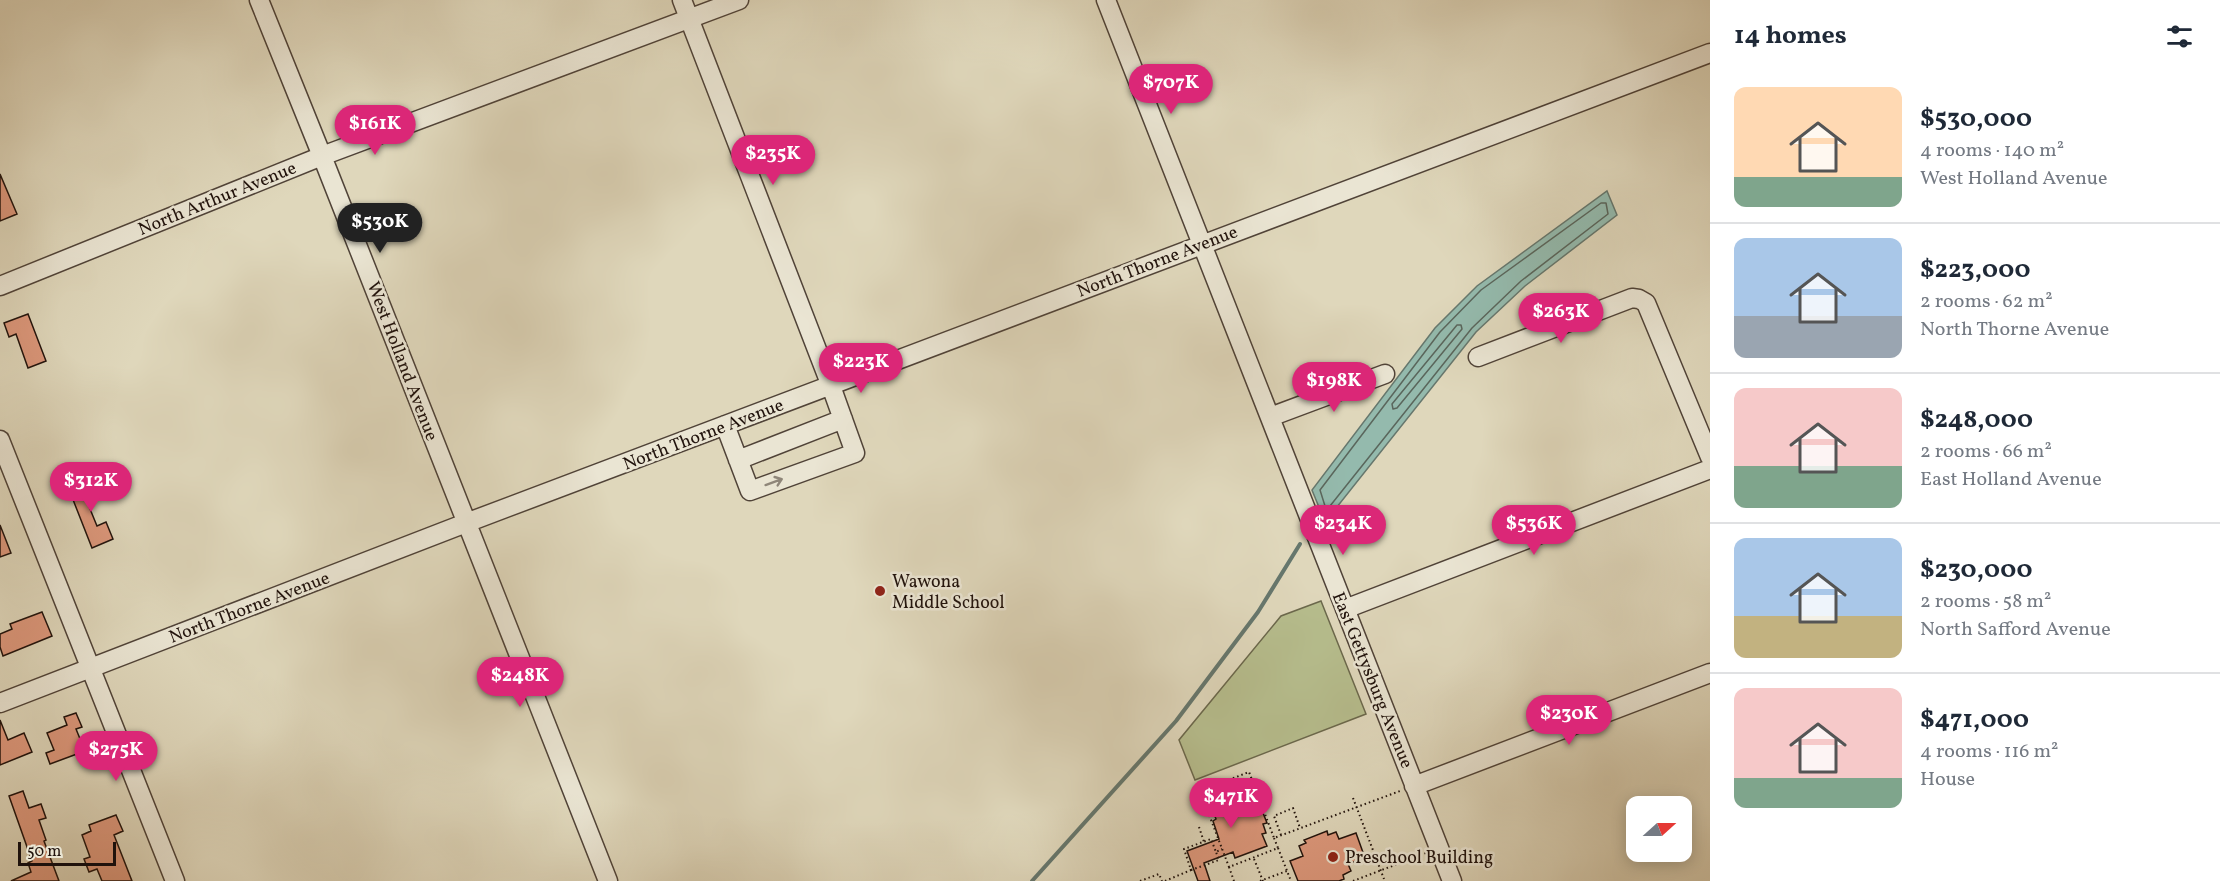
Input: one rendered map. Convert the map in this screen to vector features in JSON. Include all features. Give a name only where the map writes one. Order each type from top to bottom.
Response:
[{"type":"street","name":"West Holland Avenue","points":[[259,0],[608,881]]},
{"type":"street","points":[[682,0],[855,453],[750,491],[725,425]]},
{"type":"street","name":"North Arthur Avenue","points":[[0,286],[322,156],[739,0]]},
{"type":"street","name":"East Gettysburg Avenue","points":[[1106,0],[1452,881]]},
{"type":"street","name":"North Thorne Avenue","points":[[0,703],[466,523],[1710,53]]},
{"type":"street","points":[[1478,357],[1632,298],[1640,299],[1647,303],[1710,457]]},
{"type":"street","points":[[1270,417],[1385,375]]},
{"type":"street","points":[[738,460],[843,419]]},
{"type":"street","points":[[0,440],[175,881]]},
{"type":"street","points":[[1345,609],[1710,469]]},
{"type":"street","points":[[1414,786],[1710,673]]},
{"type":"path","points":[[1234,881],[1200,791],[1249,772],[1291,881]]},
{"type":"path","points":[[1274,838],[1414,786]]},
{"type":"path","points":[[1353,798],[1384,879]]},
{"type":"path","points":[[1281,835],[1274,816],[1293,808],[1300,828]]},
{"type":"path","points":[[1199,827],[1204,842]]},
{"type":"path","points":[[1140,881],[1159,873],[1163,881],[1219,860],[1211,839],[1184,849],[1191,870]]},
{"type":"path","points":[[1229,867],[1278,848]]},
{"type":"path","points":[[1216,852],[1222,849]]},
{"type":"path","points":[[1353,881],[1439,849]]},
{"type":"path","points":[[1253,858],[1262,881],[1287,871]]},
{"type":"green space","points":[[1321,601],[1366,714],[1195,780],[1179,740],[1281,616]]},
{"type":"water","points":[[1607,191],[1617,215],[1525,286],[1476,332],[1325,522],[1312,490],[1435,328],[1477,286]]},
{"type":"building","points":[[0,174],[17,214],[0,221]]},
{"type":"building","points":[[28,314],[46,361],[28,368],[16,334],[9,337],[4,323]]},
{"type":"building","points":[[100,480],[106,496],[88,504],[97,526],[106,522],[113,539],[92,548],[70,492]]},
{"type":"building","points":[[0,525],[11,553],[0,557]]},
{"type":"building","points":[[42,612],[52,636],[3,656],[0,634],[12,629],[10,624]]},
{"type":"building","points":[[76,713],[82,727],[76,729],[85,751],[50,764],[46,753],[54,750],[47,733],[67,725],[64,717]]},
{"type":"building","points":[[0,720],[8,740],[24,733],[32,752],[0,765]]},
{"type":"building","points":[[1242,782],[1248,796],[1251,795],[1255,804],[1259,803],[1267,823],[1263,824],[1266,833],[1262,834],[1267,846],[1235,858],[1233,852],[1204,863],[1210,881],[1198,881],[1187,851],[1219,839],[1213,821],[1216,819],[1212,809],[1216,808],[1211,794]]},
{"type":"building","points":[[23,791],[29,808],[41,804],[46,818],[39,820],[59,881],[11,881],[31,872],[28,863],[32,861],[9,796]]},
{"type":"building","points":[[116,815],[123,831],[114,835],[132,881],[102,881],[97,869],[89,872],[84,859],[90,857],[82,835],[91,831],[89,825]]},
{"type":"building","name":"Preschool Building","points":[[1327,831],[1328,835],[1336,832],[1339,839],[1356,833],[1365,858],[1348,864],[1351,871],[1343,875],[1344,879],[1339,881],[1298,881],[1290,861],[1303,856],[1299,846],[1306,843],[1304,840]]},
{"type":"waterway","points":[[1032,881],[1176,721],[1258,612],[1300,544]]},
{"type":"place","name":"Wawona Middle School","points":[[880,591]]},
{"type":"place","name":"Preschool Building","points":[[1333,857]]}]
